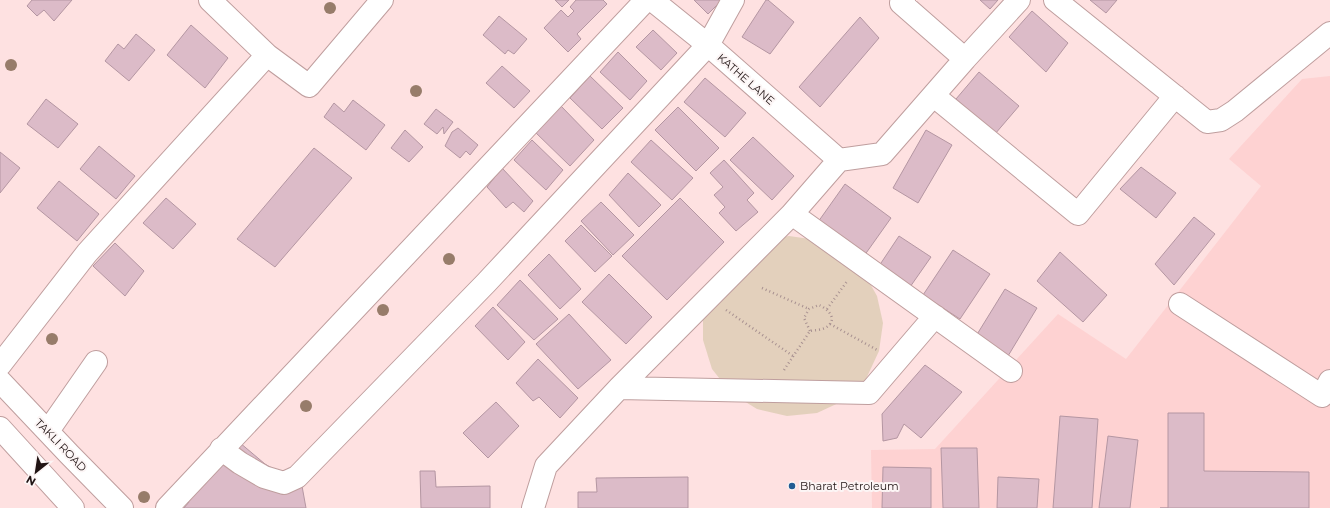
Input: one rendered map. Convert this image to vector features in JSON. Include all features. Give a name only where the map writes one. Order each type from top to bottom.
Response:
[{"type":"street","points":[[210,0],[267,55],[309,86],[382,0]]},
{"type":"street","points":[[167,508],[646,0]]},
{"type":"street","name":"KATHE LANE","points":[[652,0],[708,46],[839,160]]},
{"type":"street","points":[[221,450],[264,477],[284,483],[297,477],[486,284],[708,46],[733,0]]},
{"type":"street","points":[[904,0],[901,3],[965,59]]},
{"type":"street","points":[[533,508],[546,466],[619,388],[792,214],[839,160],[882,154],[1019,0]]},
{"type":"street","points":[[1055,0],[1207,122],[1221,120],[1235,111],[1330,33]]},
{"type":"street","points":[[0,365],[87,253],[267,55]]},
{"type":"street","points":[[934,96],[1078,214],[1175,96]]},
{"type":"street","points":[[792,214],[1011,371]]},
{"type":"street","points":[[1180,304],[1322,396],[1330,381]]},
{"type":"street","points":[[619,388],[869,393],[935,316]]},
{"type":"street","points":[[48,431],[96,362]]},
{"type":"street","name":"TAKLI ROAD","points":[[0,381],[122,508]]},
{"type":"street","points":[[0,428],[73,508]]},
{"type":"path","points":[[827,308],[848,279]]},
{"type":"path","points":[[762,288],[809,309]]},
{"type":"path","points":[[708,298],[793,356]]},
{"type":"path","points":[[782,372],[810,331],[828,327],[831,316],[827,308],[819,305],[809,309],[804,318],[810,331]]},
{"type":"path","points":[[830,324],[879,351]]},
{"type":"shaded area","points":[[1330,76],[1330,508],[872,508],[871,450],[935,449],[1058,314],[1126,359],[1261,186],[1229,159],[1302,79]]},
{"type":"shaded area","points":[[789,236],[817,240],[863,271],[877,296],[883,323],[879,351],[866,379],[845,400],[817,413],[787,416],[757,409],[731,393],[712,369],[703,340],[703,309],[761,241]]},
{"type":"building","points":[[32,0],[72,0],[54,21],[44,10],[37,16],[27,6]]},
{"type":"building","points":[[555,0],[569,0],[562,7]]},
{"type":"building","points":[[576,0],[603,0],[607,4],[577,34],[581,39],[568,52],[544,28],[561,10],[568,17],[574,11],[570,7]]},
{"type":"building","points":[[694,0],[722,0],[708,14]]},
{"type":"building","points":[[766,0],[768,0],[794,22],[770,54],[742,37]]},
{"type":"building","points":[[980,0],[998,0],[990,9]]},
{"type":"building","points":[[1090,0],[1117,0],[1106,13]]},
{"type":"building","points":[[1032,11],[1068,43],[1046,72],[1009,37]]},
{"type":"building","points":[[499,16],[527,39],[514,54],[508,50],[505,54],[483,35]]},
{"type":"building","points":[[860,17],[879,38],[820,107],[799,87]]},
{"type":"building","points":[[191,25],[228,58],[205,88],[167,55]]},
{"type":"building","points":[[653,30],[677,53],[661,70],[636,47]]},
{"type":"building","points":[[136,34],[155,50],[129,81],[105,61],[118,44],[124,49]]},
{"type":"building","points":[[618,52],[647,81],[630,100],[600,72]]},
{"type":"building","points":[[502,66],[530,91],[514,108],[486,83]]},
{"type":"building","points":[[979,72],[1019,106],[995,134],[956,99]]},
{"type":"building","points":[[590,76],[623,108],[602,129],[570,98]]},
{"type":"building","points":[[705,78],[746,113],[725,137],[684,102]]},
{"type":"building","points":[[46,99],[78,124],[58,148],[27,124]]},
{"type":"building","points":[[353,100],[385,125],[366,150],[324,117],[334,103],[344,112]]},
{"type":"building","points":[[560,105],[594,140],[570,166],[534,131]]},
{"type":"building","points":[[678,107],[719,148],[696,171],[655,130]]},
{"type":"building","points":[[436,109],[453,122],[444,134],[443,127],[437,134],[424,124]]},
{"type":"building","points":[[458,128],[478,145],[470,155],[466,151],[460,158],[445,146],[452,132]]},
{"type":"building","points":[[405,130],[423,147],[409,162],[391,148]]},
{"type":"building","points":[[926,130],[952,145],[918,203],[893,188]]},
{"type":"building","points":[[753,137],[794,176],[772,200],[730,160]]},
{"type":"building","points":[[532,140],[563,170],[546,190],[514,160]]},
{"type":"building","points":[[651,140],[693,178],[672,200],[631,162]]},
{"type":"building","points":[[99,146],[135,176],[116,199],[80,169]]},
{"type":"building","points":[[314,148],[352,178],[275,267],[237,239]]},
{"type":"building","points":[[0,152],[20,168],[0,193]]},
{"type":"building","points":[[724,160],[754,193],[747,200],[758,212],[736,231],[719,213],[725,207],[714,195],[723,187],[710,173]]},
{"type":"building","points":[[1141,167],[1176,193],[1156,218],[1120,189]]},
{"type":"building","points":[[502,168],[533,201],[524,212],[513,202],[506,208],[487,187]]},
{"type":"building","points":[[628,173],[661,205],[639,227],[609,195]]},
{"type":"building","points":[[59,181],[99,214],[77,241],[37,208]]},
{"type":"building","points":[[845,184],[891,218],[864,256],[818,222]]},
{"type":"building","points":[[166,198],[196,224],[173,249],[143,223]]},
{"type":"building","points":[[680,198],[724,242],[667,300],[622,256]]},
{"type":"building","points":[[601,202],[634,235],[613,255],[581,221]]},
{"type":"building","points":[[1194,217],[1215,234],[1174,285],[1155,264]]},
{"type":"building","points":[[581,225],[612,256],[595,272],[565,241]]},
{"type":"building","points":[[899,236],[931,257],[910,287],[879,266]]},
{"type":"building","points":[[115,243],[144,271],[125,296],[93,266]]},
{"type":"building","points":[[953,250],[990,274],[960,319],[923,295]]},
{"type":"building","points":[[1060,252],[1107,295],[1083,322],[1037,281]]},
{"type":"building","points":[[549,254],[581,289],[560,309],[528,275]]},
{"type":"building","points":[[609,274],[652,317],[626,344],[582,302]]},
{"type":"building","points":[[520,280],[558,319],[534,340],[497,305]]},
{"type":"building","points":[[1005,289],[1037,308],[1008,356],[976,336]]},
{"type":"building","points":[[493,307],[525,342],[508,360],[475,326]]},
{"type":"building","points":[[569,314],[611,360],[578,389],[536,344]]},
{"type":"building","points":[[538,359],[578,398],[560,418],[539,397],[533,401],[516,383]]},
{"type":"building","points":[[925,365],[962,392],[921,438],[904,424],[897,438],[883,441],[882,414]]},
{"type":"building","points":[[496,402],[519,426],[488,458],[463,433]]},
{"type":"building","points":[[1168,413],[1204,413],[1204,471],[1309,472],[1309,508],[1168,508]]},
{"type":"building","points":[[1060,416],[1098,419],[1092,508],[1053,508]]},
{"type":"building","points":[[1108,436],[1138,440],[1130,508],[1099,508]]},
{"type":"building","points":[[233,437],[265,464],[302,486],[306,508],[184,508],[189,502],[175,484]]},
{"type":"building","points":[[941,448],[977,448],[979,508],[943,508]]},
{"type":"building","points":[[883,467],[931,468],[931,508],[882,508]]},
{"type":"building","points":[[420,471],[435,471],[436,487],[490,486],[490,508],[421,508]]},
{"type":"building","points":[[688,477],[688,508],[578,508],[578,492],[597,492],[596,478]]},
{"type":"building","points":[[998,477],[1039,479],[1037,508],[997,508]]},
{"type":"place","name":"Bharat Petroleum","points":[[792,486]]}]
